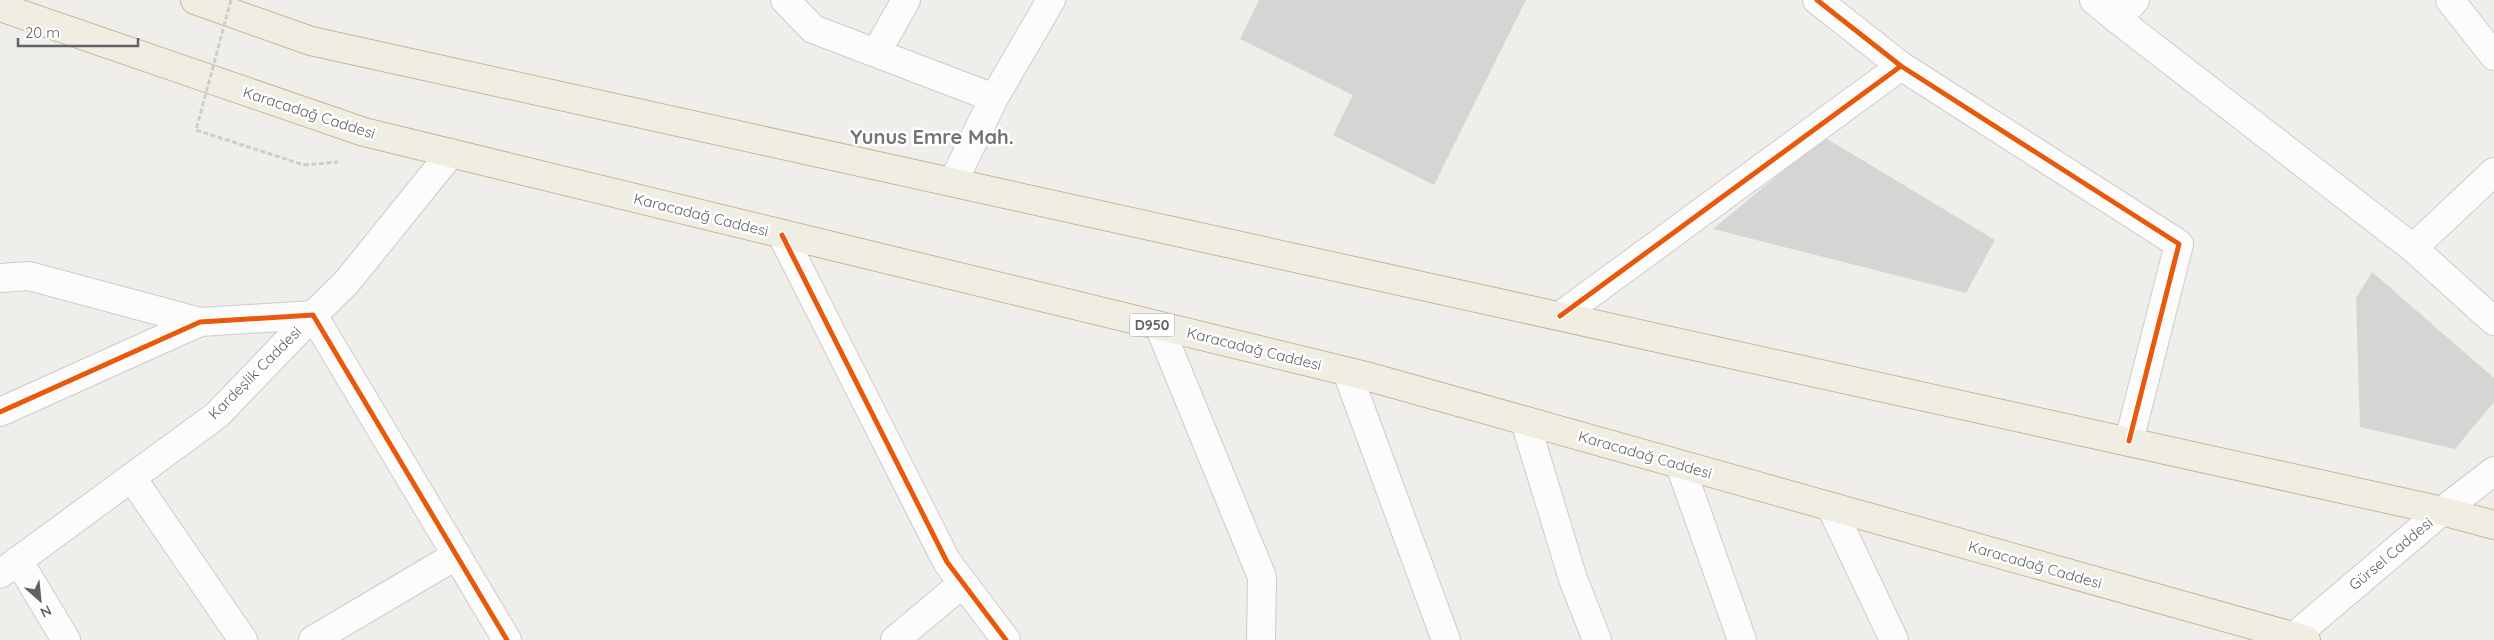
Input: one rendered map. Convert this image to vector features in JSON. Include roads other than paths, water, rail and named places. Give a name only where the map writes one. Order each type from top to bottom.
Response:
[{"type":"highway","points":[[194,0],[311,41],[2494,524]]},
{"type":"highway","name":"Karacadağ Caddesi","points":[[0,7],[364,132],[1347,372],[2297,639]]},
{"type":"street","points":[[785,0],[813,29],[994,98]]},
{"type":"street","points":[[876,53],[906,0]]},
{"type":"street","points":[[953,182],[994,98],[1051,0]]},
{"type":"street","points":[[1817,0],[1901,66],[2179,244],[2128,442]]},
{"type":"street","points":[[2094,0],[2126,10],[2413,248],[2494,321]]},
{"type":"street","points":[[2450,0],[2494,56]]},
{"type":"street","points":[[1560,316],[1901,66]]},
{"type":"street","name":"Kardeşlik Caddesi","points":[[9,567],[217,415],[312,315],[346,283],[451,154]]},
{"type":"street","points":[[2413,248],[2494,172]]},
{"type":"street","points":[[782,235],[947,562],[1006,640]]},
{"type":"street","points":[[0,278],[29,276],[200,322],[312,315],[507,640]]},
{"type":"street","points":[[0,412],[200,322]]},
{"type":"street","points":[[1159,326],[1262,577],[1261,640]]},
{"type":"street","points":[[1347,372],[1446,640]]},
{"type":"street","points":[[1525,421],[1573,580],[1597,640]]},
{"type":"street","points":[[1680,465],[1742,640]]},
{"type":"street","name":"Gürsel Caddesi","points":[[2297,639],[2442,511],[2494,470]]},
{"type":"street","points":[[132,478],[243,640]]},
{"type":"street","points":[[1831,507],[1894,640]]},
{"type":"street","points":[[313,640],[457,556]]},
{"type":"street","points":[[9,567],[66,640]]},
{"type":"street","points":[[895,640],[963,583]]},
{"type":"district","name":"Yunus Emre Mah.","points":[[932,137]]}]
